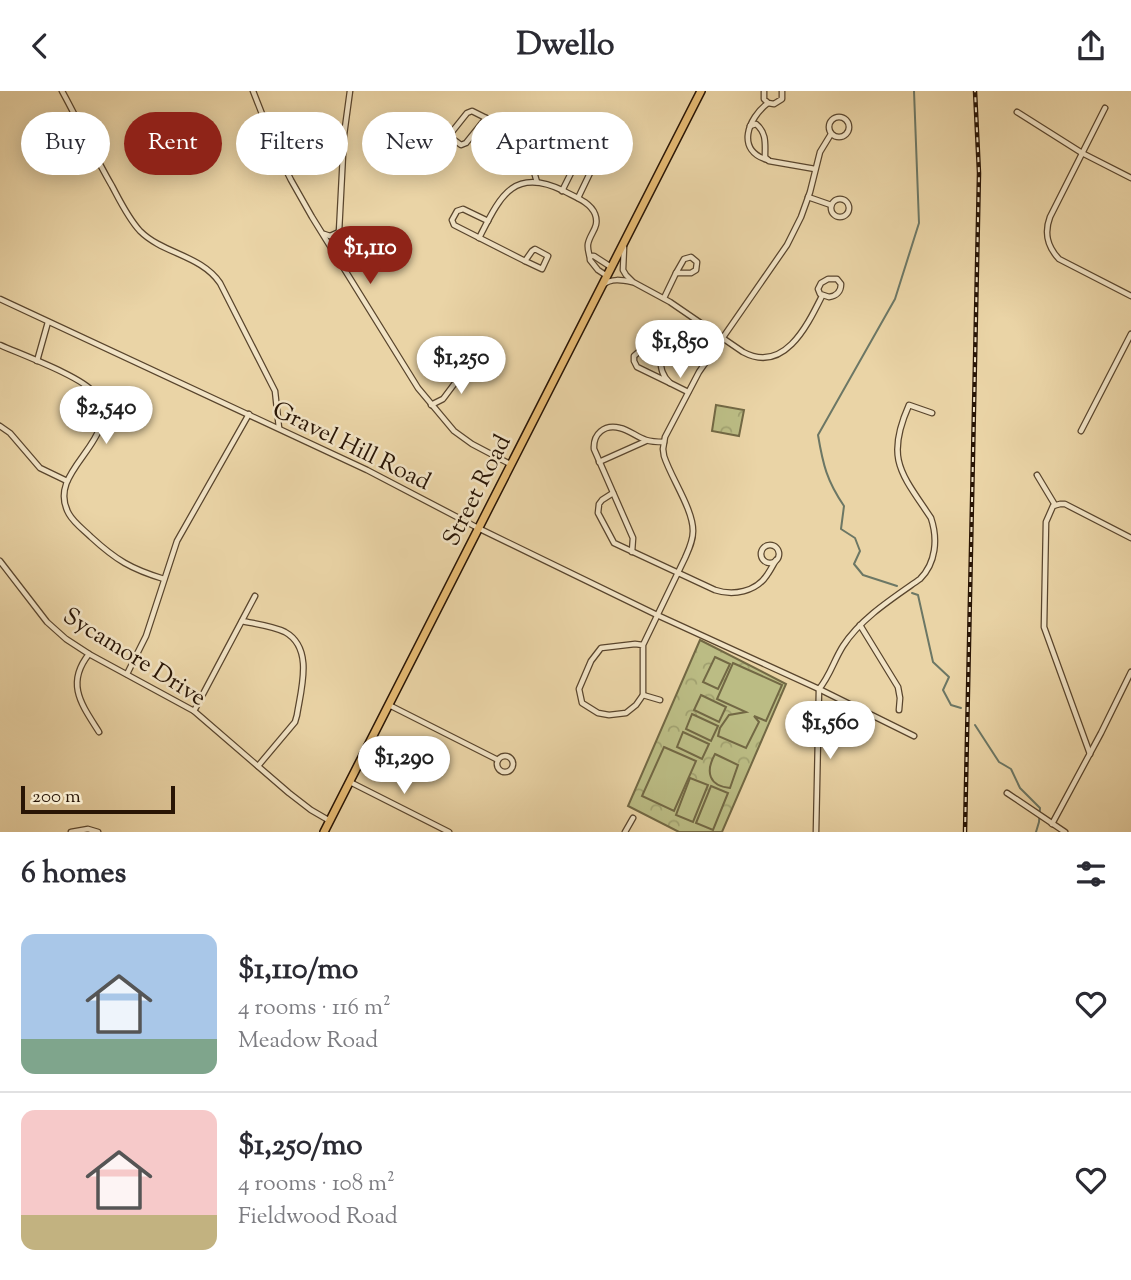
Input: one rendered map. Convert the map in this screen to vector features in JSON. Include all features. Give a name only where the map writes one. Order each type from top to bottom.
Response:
[{"type":"main road","name":"Street Road","points":[[324,832],[701,91]]},
{"type":"street","points":[[62,91],[110,184],[136,226],[158,245],[208,269],[220,283],[275,390],[279,428]]},
{"type":"street","points":[[253,91],[291,180],[407,371],[454,431],[510,464]]},
{"type":"street","points":[[343,267],[339,232],[344,135],[350,91]]},
{"type":"street","points":[[764,91],[763,97],[768,103],[774,104],[783,96],[782,91]]},
{"type":"street","points":[[768,103],[758,110],[747,136],[751,149],[758,157],[815,169]]},
{"type":"street","points":[[1105,108],[1050,217],[1046,232],[1055,255],[1065,263],[1131,296]]},
{"type":"street","points":[[472,111],[486,118],[464,144],[451,136],[452,130],[467,113],[472,111]]},
{"type":"street","points":[[1017,112],[1082,153],[1131,178]]},
{"type":"street","points":[[643,645],[601,648],[587,669],[579,689],[582,703],[598,713],[626,713],[643,695],[643,645],[691,544],[691,520],[664,456],[664,442],[699,372],[787,245],[801,217],[820,152],[831,134],[831,121],[838,117],[846,119],[848,131],[841,136],[831,134]]},
{"type":"street","points":[[753,125],[758,125],[763,133],[766,142],[765,157],[769,160]]},
{"type":"street","points":[[562,191],[575,165],[581,164],[588,168],[590,173],[578,198]]},
{"type":"street","points":[[535,175],[537,182]]},
{"type":"street","points":[[479,238],[498,201],[506,193],[518,185],[537,182],[552,185],[592,208],[596,218],[595,230],[588,243],[590,260],[607,276]]},
{"type":"street","points":[[808,197],[831,205]]},
{"type":"street","points":[[488,221],[463,209],[457,211],[452,220],[454,225],[525,261],[542,268],[548,256],[533,249],[525,261]]},
{"type":"street","points":[[323,233],[330,236],[339,232]]},
{"type":"street","points":[[625,239],[622,266],[633,282],[664,298],[754,357],[778,356],[790,347],[822,296]]},
{"type":"street","points":[[590,256],[594,255],[611,267]]},
{"type":"street","points":[[664,298],[676,273],[685,258],[696,259],[698,267],[694,272],[676,273]]},
{"type":"street","points":[[828,279],[839,281],[841,288],[837,294],[822,296],[818,289],[821,283],[828,279]]},
{"type":"street","points":[[599,289],[606,282],[613,280],[633,282]]},
{"type":"street","name":"Gravel Hill Road","points":[[0,299],[367,470],[478,528],[914,736]]},
{"type":"street","points":[[37,361],[48,322]]},
{"type":"street","points":[[1082,431],[1131,334]]},
{"type":"street","points":[[670,383],[661,372],[659,349],[656,345],[649,343],[636,353],[634,359],[637,367],[688,392]]},
{"type":"street","points":[[0,345],[86,384],[94,392],[102,417],[99,432],[67,481],[65,501],[69,514],[118,560],[141,572],[164,579]]},
{"type":"street","points":[[431,405],[443,399],[455,383],[479,365]]},
{"type":"street","points":[[817,832],[820,689],[843,646],[860,625],[920,579],[932,561],[934,525],[901,473],[897,446],[909,405],[932,413]]},
{"type":"street","points":[[127,674],[146,636],[173,552],[184,528],[249,414]]},
{"type":"street","points":[[0,426],[10,433],[40,468],[67,481]]},
{"type":"street","points":[[632,552],[633,538],[593,444],[603,429],[619,428],[647,441],[664,442]]},
{"type":"street","points":[[599,462],[647,441]]},
{"type":"street","points":[[1037,475],[1055,505]]},
{"type":"street","points":[[613,493],[599,504],[598,516],[614,543],[721,592],[739,593],[764,579],[776,560],[778,554],[774,546],[768,545],[763,548],[761,557],[770,563],[776,560]]},
{"type":"street","points":[[1090,754],[1044,627],[1045,530],[1051,509],[1055,505],[1065,504],[1131,538]]},
{"type":"street","name":"Sycamore Drive","points":[[0,561],[47,622],[66,639],[194,711],[295,798],[330,821]]},
{"type":"street","points":[[194,711],[255,597]]},
{"type":"street","points":[[242,621],[287,633],[298,645],[303,662],[295,722],[258,766]]},
{"type":"street","points":[[860,625],[898,687],[900,710]]},
{"type":"street","points":[[89,654],[80,670],[78,694],[81,704],[99,732]]},
{"type":"street","points":[[1049,822],[1090,754],[1131,672]]},
{"type":"street","points":[[643,695],[660,700]]},
{"type":"street","points":[[388,705],[498,760]]},
{"type":"street","points":[[349,782],[449,832]]},
{"type":"street","points":[[1007,793],[1065,832]]},
{"type":"street","points":[[625,832],[633,818]]},
{"type":"street","points":[[433,832],[437,826]]},
{"type":"street","points":[[71,832],[80,829],[98,832]]},
{"type":"green space","points":[[716,405],[744,410],[739,436],[712,431]]},
{"type":"green space","points":[[700,640],[786,684],[722,832],[679,832],[628,806]]},
{"type":"green space","points":[[715,657],[730,664],[718,689],[703,682]]},
{"type":"green space","points":[[733,663],[782,685],[766,721],[754,716],[759,722],[746,748],[718,736],[729,715],[746,712],[717,699]]},
{"type":"green space","points":[[701,695],[726,707],[719,722],[694,710]]},
{"type":"green space","points":[[692,714],[718,726],[711,741],[686,729]]},
{"type":"green space","points":[[683,732],[709,744],[702,759],[677,747]]},
{"type":"green space","points":[[664,747],[696,761],[674,811],[642,796]]},
{"type":"green space","points":[[715,754],[738,765],[730,788],[717,784],[711,777],[710,767]]},
{"type":"green space","points":[[690,778],[708,785],[693,822],[676,815]]},
{"type":"green space","points":[[711,786],[728,793],[713,830],[696,823]]},
{"type":"waterway","points":[[897,586],[863,575],[854,564],[860,551],[855,538],[841,529],[844,506],[833,489],[818,435],[895,299],[919,223],[914,91]]},
{"type":"waterway","points":[[912,593],[918,595],[933,662],[949,677],[943,690],[951,705],[961,708]]},
{"type":"waterway","points":[[975,725],[999,762],[1011,769],[1020,788],[1040,808],[1036,832]]},
{"type":"railway","points":[[965,832],[979,173],[975,91]]}]
